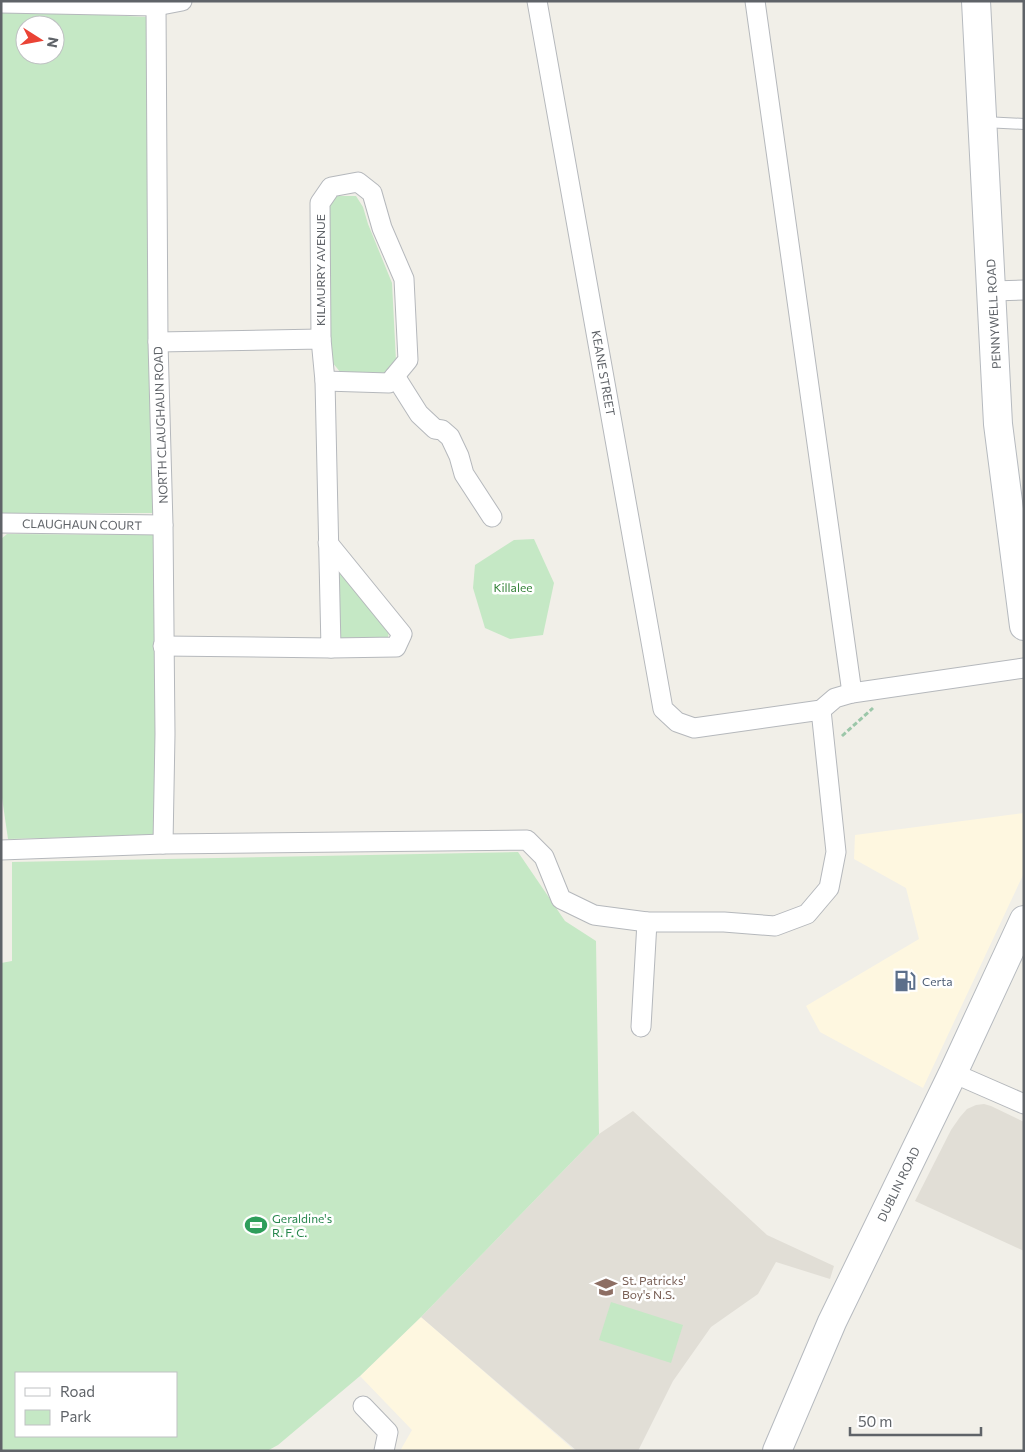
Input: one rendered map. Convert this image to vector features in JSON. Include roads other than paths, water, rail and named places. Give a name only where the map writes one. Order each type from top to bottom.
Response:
[{"type":"main road","name":"PENNYWELL ROAD","points":[[976,1],[998,424],[1024,626]]},
{"type":"main road","name":"DUBLIN ROAD","points":[[777,1451],[832,1322],[953,1073],[1024,920]]},
{"type":"street","points":[[10,2],[156,6],[182,1]]},
{"type":"street","name":"KEANE STREET","points":[[537,1],[663,710],[677,722],[694,728],[821,710]]},
{"type":"street","points":[[755,1],[852,693]]},
{"type":"street","name":"NORTH CLAUGHAUN ROAD","points":[[156,6],[158,342],[163,525],[164,844]]},
{"type":"street","name":"KILMURRY AVENUE","points":[[331,648],[324,381],[321,339],[320,203],[330,187],[358,182],[372,194],[382,228],[404,279],[408,360],[395,376]]},
{"type":"street","points":[[992,291],[1024,290]]},
{"type":"street","name":"KILMURRY AVENUE","points":[[158,342],[321,339]]},
{"type":"street","points":[[324,381],[389,383],[395,376],[419,414],[435,429],[442,430],[450,437],[459,456],[464,474],[492,517]]},
{"type":"street","name":"CLAUGHAUN COURT","points":[[1,523],[163,525]]},
{"type":"street","points":[[163,646],[396,647],[402,634],[328,543]]},
{"type":"street","points":[[1,850],[164,844],[527,840],[544,857],[561,899],[594,914],[647,922],[724,922],[775,926],[807,914],[829,888],[836,852],[821,710],[835,698],[852,693],[1024,668]]},
{"type":"street","points":[[641,1027],[647,922]]},
{"type":"street","points":[[953,1073],[1024,1104]]},
{"type":"street","points":[[363,1406],[388,1432],[384,1451]]},
{"type":"lane","points":[[983,122],[1024,124]]},
{"type":"place","name":"Certa","points":[[905,981]]},
{"type":"place","name":"Geraldine's R. F. C.","points":[[256,1225]]},
{"type":"place","name":"St. Patricks' Boy's N.S.","points":[[606,1287]]},
{"type":"park label","name":"Killalee","points":[[513,587]]}]
